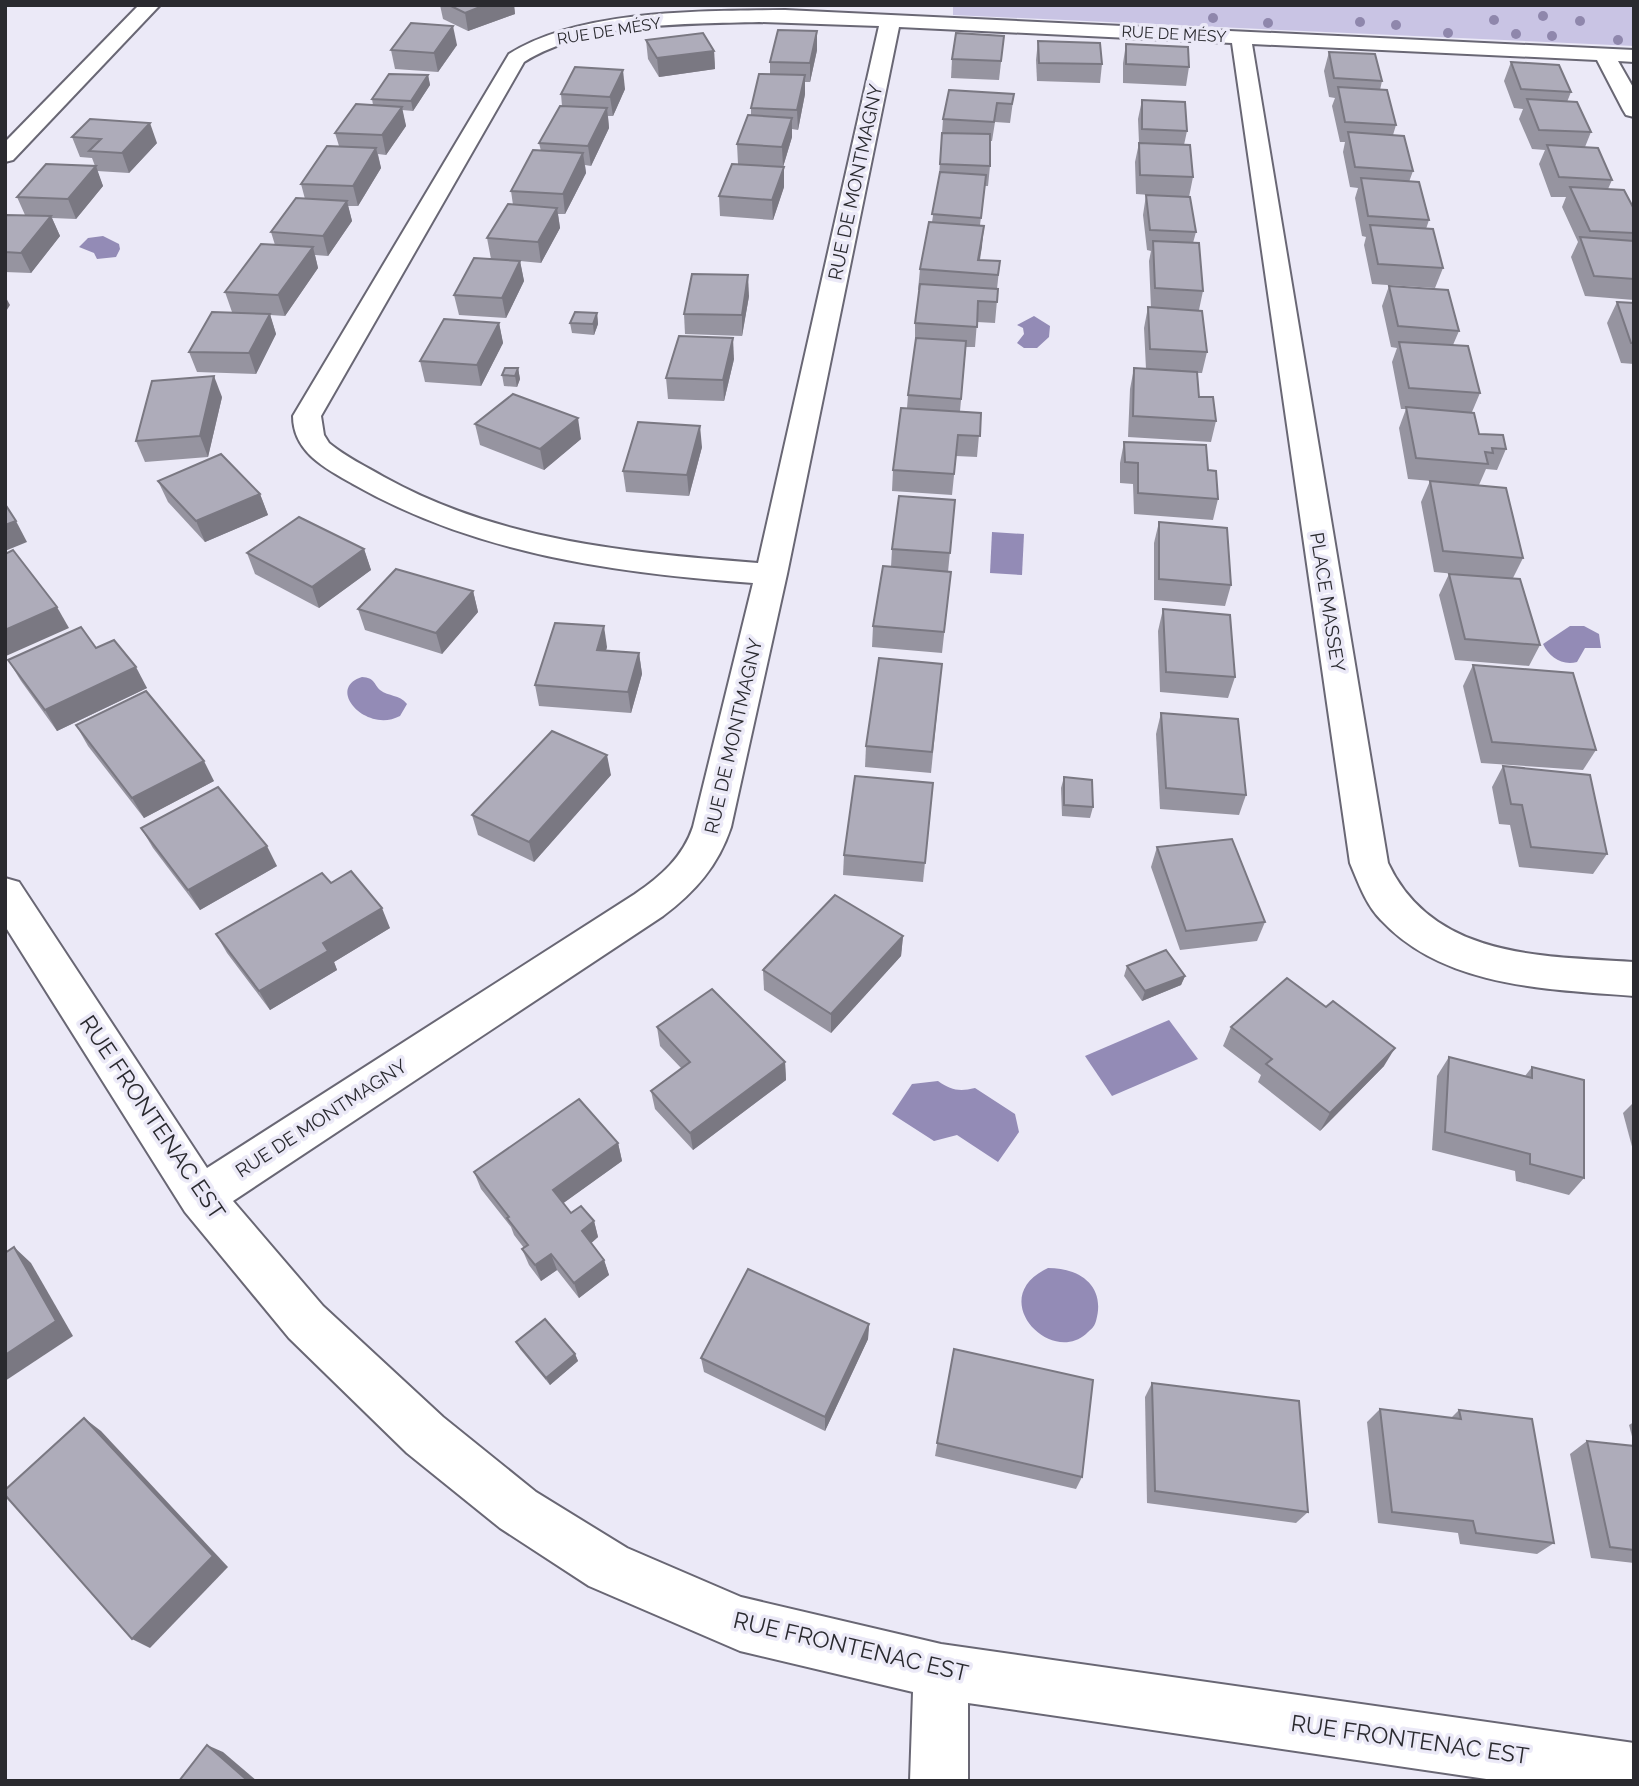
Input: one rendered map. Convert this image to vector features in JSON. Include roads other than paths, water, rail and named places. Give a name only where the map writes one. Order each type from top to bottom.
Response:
[{"type":"street","points":[[5,155],[150,5]]},
{"type":"street","name":"RUE DE MÉSY","points":[[771,574],[608,560],[515,542],[447,520],[377,487],[324,453],[310,440],[307,416],[516,58],[528,48],[562,36],[595,30],[712,18],[785,16],[1634,56]]},
{"type":"street","name":"RUE DE MONTMAGNY","points":[[201,1197],[649,905],[688,874],[708,843],[771,574],[890,21]]},
{"type":"street","name":"PLACE MASSEY","points":[[1241,37],[1369,863],[1394,908],[1413,926],[1464,954],[1491,964],[1524,969],[1634,979]]},
{"type":"street","points":[[1604,54],[1634,110]]},
{"type":"street","name":"RUE FRONTENAC EST","points":[[5,893],[201,1197],[306,1322],[425,1434],[518,1510],[608,1567],[740,1624],[941,1671],[1634,1772]]},
{"type":"street","points":[[939,1781],[941,1671]]}]
